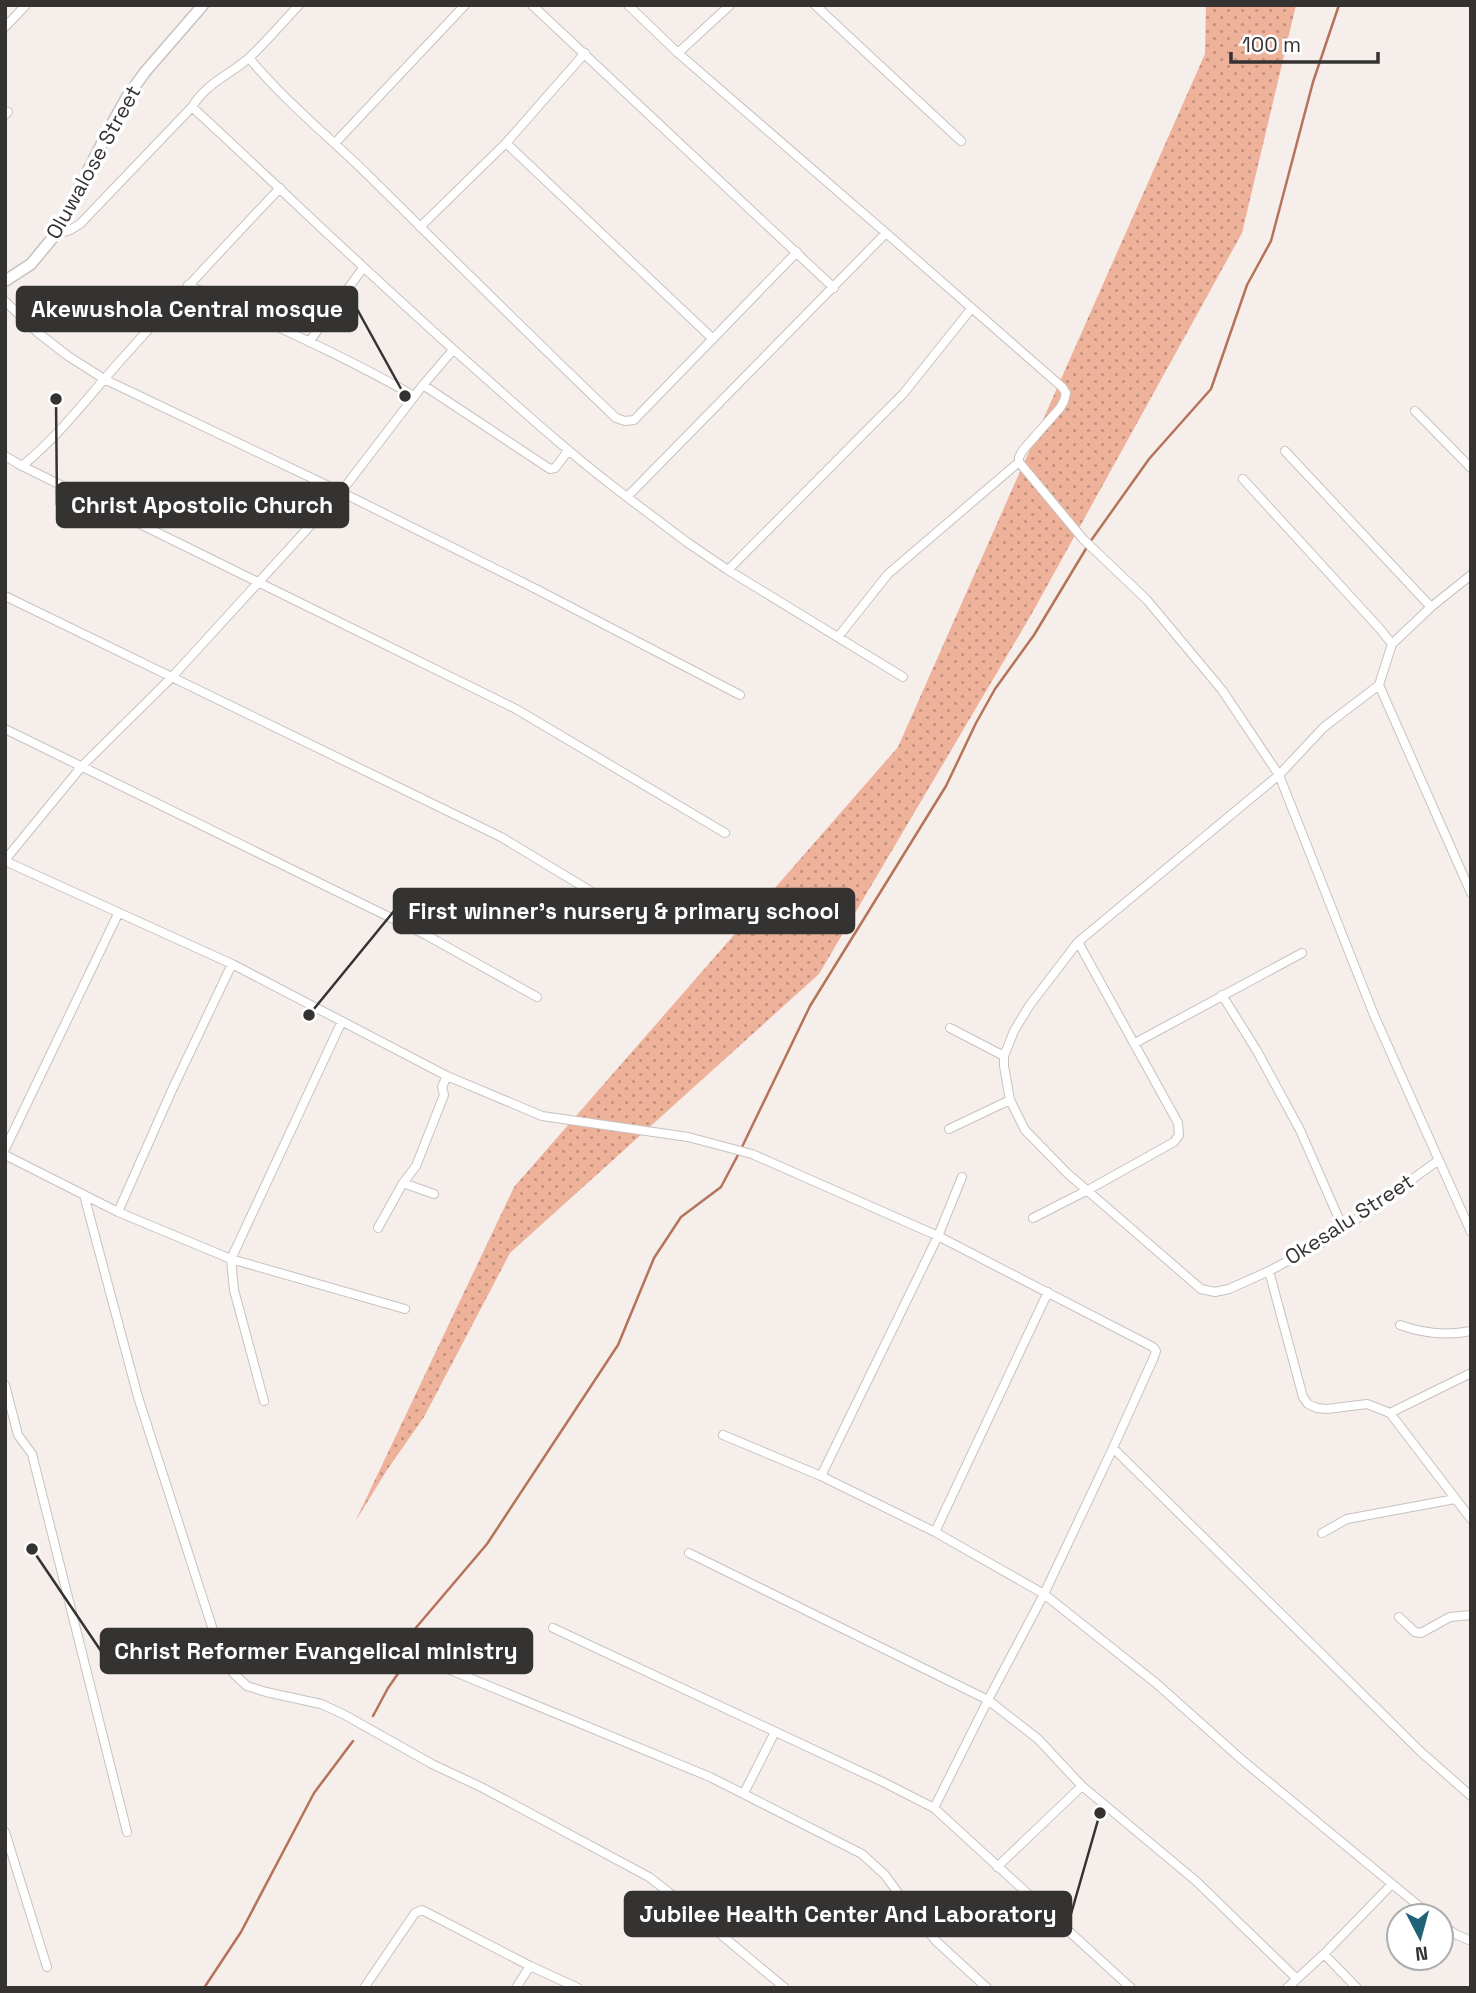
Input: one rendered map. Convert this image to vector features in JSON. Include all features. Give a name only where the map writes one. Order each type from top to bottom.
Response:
[{"type":"street","points":[[5,27],[26,5]]},
{"type":"street","name":"Oluwalose Street","points":[[5,281],[31,264],[55,235],[127,97],[203,5]]},
{"type":"street","points":[[55,235],[80,223],[211,84],[249,58],[299,5]]},
{"type":"street","points":[[335,143],[466,5]]},
{"type":"street","points":[[532,5],[834,288]]},
{"type":"street","points":[[628,5],[678,53],[1062,387],[1066,393],[1060,408],[1023,450],[1019,462],[1083,539],[1147,600],[1222,690],[1279,775],[1374,1015],[1471,1232]]},
{"type":"street","points":[[678,53],[730,5]]},
{"type":"street","points":[[815,5],[961,141]]},
{"type":"street","points":[[421,227],[506,143],[584,53]]},
{"type":"street","points":[[249,58],[264,76],[421,227],[533,340],[616,418],[634,420],[797,252]]},
{"type":"street","points":[[192,107],[363,268],[568,451],[688,543],[903,677]]},
{"type":"street","points":[[506,143],[713,339]]},
{"type":"street","points":[[22,466],[74,416],[188,285],[280,188]]},
{"type":"street","points":[[627,497],[886,233]]},
{"type":"street","points":[[309,342],[363,268]]},
{"type":"street","points":[[188,285],[309,342],[414,396]]},
{"type":"street","points":[[5,301],[37,332],[104,379],[341,492],[740,695]]},
{"type":"street","points":[[729,570],[903,394],[971,309]]},
{"type":"street","points":[[453,350],[414,396],[341,492],[172,677],[82,766],[5,860],[232,964],[447,1076],[542,1116],[688,1137],[752,1154],[937,1236],[1150,1344],[1156,1351],[1114,1448],[1044,1594],[934,1808]]},
{"type":"street","points":[[423,385],[550,469],[555,468],[568,451]]},
{"type":"street","points":[[1415,411],[1471,468]]},
{"type":"street","points":[[1285,452],[1430,607]]},
{"type":"street","points":[[5,456],[516,709],[725,833]]},
{"type":"street","points":[[838,637],[888,574],[1019,462]]},
{"type":"street","points":[[1243,479],[1392,644]]},
{"type":"street","points":[[950,1028],[1004,1056],[1014,1031],[1029,1006],[1078,942],[1279,775],[1324,727],[1378,685],[1392,644],[1430,607],[1470,579]]},
{"type":"street","points":[[5,596],[501,837],[597,895]]},
{"type":"street","points":[[1378,685],[1469,880],[1471,893]]},
{"type":"street","points":[[5,729],[426,935],[537,997]]},
{"type":"street","points":[[5,1149],[118,914]]},
{"type":"street","points":[[1032,1219],[1174,1142],[1179,1135],[1178,1123],[1078,942]]},
{"type":"street","points":[[1135,1043],[1302,953]]},
{"type":"street","points":[[118,1212],[232,964]]},
{"type":"street","points":[[1222,995],[1257,1051],[1300,1130],[1343,1228]]},
{"type":"street","points":[[264,1401],[234,1290],[231,1259],[342,1021]]},
{"type":"street","name":"Okesalu Street","points":[[1004,1056],[1010,1100],[1025,1130],[1067,1173],[1201,1289],[1215,1292],[1229,1289],[1269,1271],[1326,1240],[1439,1160]]},
{"type":"street","points":[[378,1228],[403,1183],[416,1166],[444,1095],[442,1087],[447,1076]]},
{"type":"street","points":[[949,1129],[1010,1100]]},
{"type":"street","points":[[5,1155],[118,1212],[231,1259],[404,1309]]},
{"type":"street","points":[[821,1476],[937,1236],[962,1177]]},
{"type":"street","points":[[403,1183],[435,1194]]},
{"type":"street","points":[[84,1195],[138,1397],[222,1658],[234,1674],[247,1686],[321,1704],[343,1714],[432,1764],[483,1788],[649,1877],[785,1988]]},
{"type":"street","points":[[1269,1271],[1303,1397],[1308,1404],[1327,1409],[1367,1404],[1390,1413],[1471,1519]]},
{"type":"street","points":[[935,1532],[1048,1292]]},
{"type":"street","points":[[1399,1325],[1415,1331],[1451,1334],[1471,1331]]},
{"type":"street","points":[[1390,1413],[1471,1373]]},
{"type":"street","points":[[5,1385],[18,1435],[32,1454],[127,1832]]},
{"type":"street","points":[[723,1435],[821,1476],[935,1532],[1044,1594],[1157,1684],[1236,1754],[1414,1902]]},
{"type":"street","points":[[1114,1448],[1422,1752],[1471,1796]]},
{"type":"street","points":[[1322,1533],[1347,1519],[1455,1499]]},
{"type":"street","points":[[689,1553],[988,1700],[1038,1739],[1082,1786],[1195,1881],[1296,1978]]},
{"type":"street","points":[[1399,1617],[1415,1632],[1421,1633],[1451,1617],[1471,1615]]},
{"type":"street","points":[[553,1628],[934,1808],[1131,1988]]},
{"type":"street","points":[[443,1667],[710,1777],[862,1854],[886,1875],[936,1941],[987,1988]]},
{"type":"street","points":[[744,1793],[775,1732]]},
{"type":"street","points":[[997,1867],[1082,1786]]},
{"type":"street","points":[[5,1832],[47,1968]]},
{"type":"street","points":[[1287,1988],[1392,1884]]},
{"type":"street","points":[[364,1988],[415,1913],[422,1910],[578,1988]]},
{"type":"street","points":[[1324,1954],[1357,1988]]},
{"type":"street","points":[[516,1988],[530,1966]]},
{"type":"shaded area","points":[[1206,5],[1296,5],[1242,233],[1031,615],[819,974],[510,1253],[424,1417],[355,1522],[514,1187],[898,747],[1205,54]]},
{"type":"waterway","points":[[1090,542],[1149,459],[1211,389],[1247,285],[1271,241],[1313,82],[1339,5]]},
{"type":"waterway","points":[[742,1147],[810,1006],[946,786],[995,689],[1034,635],[1087,547]]},
{"type":"waterway","points":[[373,1716],[411,1655],[414,1630],[487,1544],[618,1345],[654,1258],[681,1217],[721,1187],[739,1153]]},
{"type":"waterway","points":[[204,1988],[241,1932],[314,1793],[353,1741]]},
{"type":"place","name":"Akewushola Central mosque","points":[[405,396]]},
{"type":"place","name":"Christ Apostolic Church","points":[[56,399]]},
{"type":"place","name":"First winner's nursery & primary school","points":[[309,1015]]},
{"type":"place","name":"Christ Reformer Evangelical ministry","points":[[32,1549]]},
{"type":"place","name":"Jubilee Health Center And Laboratory","points":[[1100,1813]]}]
